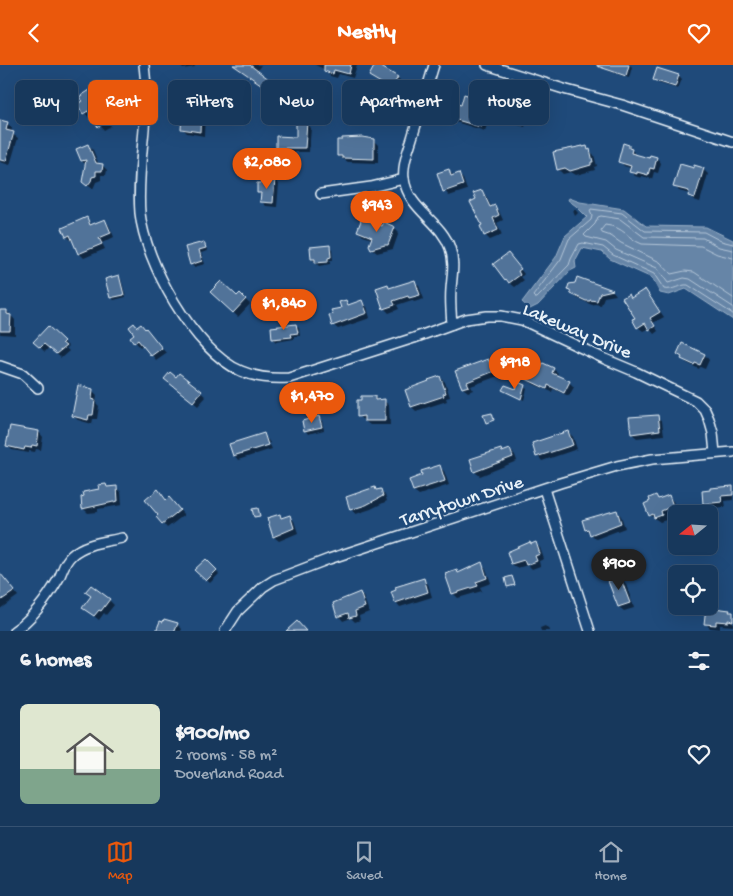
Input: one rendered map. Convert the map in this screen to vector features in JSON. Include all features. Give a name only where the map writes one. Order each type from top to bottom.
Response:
[{"type":"street","name":"Lakeway Drive","points":[[144,65],[146,111],[139,183],[142,225],[150,251],[166,289],[195,331],[216,354],[240,371],[269,379],[289,378],[387,347],[466,319],[501,316],[522,320],[696,401],[705,410],[710,419],[716,453]]},
{"type":"street","points":[[434,65],[404,169],[404,179],[413,201],[441,231],[450,247],[454,271],[450,302],[452,324]]},
{"type":"street","points":[[487,65],[622,105],[733,142]]},
{"type":"street","points":[[321,194],[371,187],[404,179]]},
{"type":"street","points":[[0,366],[23,374],[38,388]]},
{"type":"street","name":"Tarrytown Drive","points":[[225,631],[238,611],[250,598],[274,580],[329,559],[608,469],[642,460],[733,452]]},
{"type":"street","points":[[544,489],[590,631]]},
{"type":"street","points":[[14,631],[29,621],[45,601],[60,576],[63,565],[73,554],[88,546],[122,538]]},
{"type":"water","points":[[569,198],[580,202],[624,209],[646,226],[706,227],[733,240],[733,320],[686,289],[669,295],[660,293],[652,278],[610,259],[602,252],[582,248],[575,261],[576,268],[570,271],[538,305],[530,309],[522,302],[556,257],[565,236],[587,217],[568,200]]},
{"type":"building","points":[[233,65],[250,65],[270,80],[261,80],[261,84]]},
{"type":"building","points":[[324,65],[351,65],[349,74],[334,70],[333,74],[324,71]]},
{"type":"building","points":[[375,65],[378,65],[398,77],[396,80],[376,80],[369,76]]},
{"type":"building","points":[[597,65],[629,65],[626,76]]},
{"type":"building","points":[[657,68],[679,75],[675,87],[653,80]]},
{"type":"building","points":[[88,91],[88,111],[83,114],[78,106],[82,101],[79,97]]},
{"type":"building","points":[[464,94],[469,96],[469,124],[459,121],[459,104],[461,105]]},
{"type":"building","points":[[0,120],[8,122],[6,130],[14,132],[6,161],[0,160]]},
{"type":"building","points":[[181,125],[200,125],[200,132],[181,129]]},
{"type":"building","points":[[296,125],[307,125],[305,148],[276,148],[276,136],[296,137]]},
{"type":"building","points":[[362,137],[374,139],[374,159],[342,158],[342,156],[337,156],[337,140]]},
{"type":"building","points":[[623,143],[629,145],[629,148],[632,149],[631,153],[649,158],[650,155],[657,157],[654,169],[650,168],[648,175],[629,172],[631,166],[618,162]]},
{"type":"building","points":[[88,144],[96,163],[103,164],[102,171],[96,171],[96,176],[92,177],[87,186],[82,182],[86,160],[81,161],[76,149]]},
{"type":"building","points":[[587,146],[588,150],[590,149],[593,162],[591,162],[591,165],[570,171],[565,168],[557,170],[553,152]]},
{"type":"building","points":[[680,164],[694,168],[694,165],[704,168],[695,198],[688,196],[689,191],[673,187]]},
{"type":"building","points":[[449,169],[451,176],[459,173],[463,185],[443,192],[437,173]]},
{"type":"building","points":[[263,177],[275,178],[273,203],[260,202],[261,193],[257,193],[257,183],[263,183]]},
{"type":"building","points":[[482,190],[490,207],[495,205],[499,215],[493,218],[498,230],[484,236],[480,226],[482,225],[470,202],[476,199],[473,193]]},
{"type":"building","points":[[87,217],[90,225],[105,219],[111,233],[99,238],[102,244],[78,254],[70,235],[66,237],[62,228]]},
{"type":"building","points":[[362,218],[382,226],[384,222],[395,227],[388,245],[371,249],[369,245],[372,237],[357,231]]},
{"type":"building","points":[[204,242],[206,248],[199,250],[202,261],[190,265],[185,247]]},
{"type":"building","points":[[330,245],[331,257],[328,258],[328,262],[315,263],[315,259],[311,259],[310,247]]},
{"type":"building","points":[[508,253],[521,269],[518,271],[520,275],[509,283],[493,264]]},
{"type":"building","points":[[119,275],[124,295],[110,298],[105,279]]},
{"type":"building","points":[[577,277],[613,290],[600,293],[597,301],[586,301],[567,290],[569,284],[575,283]]},
{"type":"building","points":[[415,280],[420,295],[409,298],[408,296],[393,301],[395,305],[383,309],[376,288],[388,284],[389,288]]},
{"type":"building","points":[[221,281],[237,296],[240,293],[246,299],[233,313],[210,292]]},
{"type":"building","points":[[645,289],[660,312],[650,318],[655,326],[649,330],[645,323],[637,328],[632,319],[635,318],[622,298],[629,294],[631,298]]},
{"type":"building","points":[[346,300],[348,305],[362,300],[367,313],[332,326],[329,315],[333,314],[331,310],[341,308],[339,302]]},
{"type":"building","points":[[0,310],[7,310],[7,314],[11,315],[10,331],[0,331]]},
{"type":"building","points":[[134,323],[137,327],[141,324],[146,328],[162,348],[151,356],[138,340],[134,343],[130,337],[134,334],[129,327]]},
{"type":"building","points":[[296,324],[298,333],[291,334],[292,337],[272,339],[271,327]]},
{"type":"building","points":[[48,326],[64,341],[62,343],[66,346],[56,354],[44,344],[40,348],[33,342]]},
{"type":"building","points":[[682,343],[705,354],[700,365],[695,363],[694,365],[681,359],[682,357],[677,354]]},
{"type":"building","points":[[488,359],[491,365],[495,364],[497,370],[467,382],[469,386],[462,388],[455,371]]},
{"type":"building","points":[[543,363],[554,368],[552,373],[570,381],[564,393],[548,385],[547,389],[526,379],[533,364],[541,367]]},
{"type":"building","points":[[170,372],[176,377],[179,373],[202,391],[193,402],[164,379]]},
{"type":"building","points":[[440,376],[446,393],[443,394],[444,396],[411,407],[405,390]]},
{"type":"building","points":[[518,382],[525,385],[521,399],[502,390],[505,385],[516,389]]},
{"type":"building","points":[[78,385],[93,389],[92,399],[95,400],[93,415],[89,415],[88,420],[72,416]]},
{"type":"building","points":[[361,396],[375,396],[375,400],[385,399],[385,421],[364,421],[364,416],[357,417],[357,400],[361,400]]},
{"type":"building","points":[[492,413],[494,420],[486,423],[483,415]]},
{"type":"building","points":[[658,415],[660,430],[631,434],[629,417]]},
{"type":"building","points":[[319,416],[322,427],[304,431],[302,421]]},
{"type":"building","points":[[10,426],[39,431],[37,446],[25,447],[24,450],[6,446]]},
{"type":"building","points":[[568,431],[573,445],[536,457],[532,443]]},
{"type":"building","points":[[264,433],[268,445],[233,456],[229,444]]},
{"type":"building","points":[[501,449],[502,452],[510,449],[513,457],[474,472],[470,459]]},
{"type":"building","points":[[440,465],[445,481],[413,491],[409,480],[422,475],[421,471]]},
{"type":"building","points":[[106,484],[107,487],[117,486],[118,501],[82,509],[81,497],[84,496],[83,492],[99,489],[98,485]]},
{"type":"building","points":[[733,486],[733,495],[721,496],[722,502],[703,504],[702,491],[710,490],[710,488]]},
{"type":"building","points":[[375,487],[376,490],[381,489],[383,496],[366,505],[350,510],[346,497]]},
{"type":"building","points":[[158,489],[166,500],[169,497],[180,510],[162,524],[156,517],[158,515],[145,500]]},
{"type":"building","points":[[656,495],[658,499],[669,495],[673,505],[668,505],[668,508],[661,511],[662,515],[654,518],[653,514],[649,516],[644,504],[650,501],[649,498]]},
{"type":"building","points":[[258,508],[260,516],[254,517],[252,509]]},
{"type":"building","points":[[617,510],[621,523],[590,535],[588,529],[585,530],[582,520]]},
{"type":"building","points":[[280,514],[281,518],[290,515],[294,528],[273,537],[267,518]]},
{"type":"building","points":[[530,542],[531,544],[536,542],[540,554],[535,556],[537,561],[526,565],[524,560],[511,564],[507,552]]},
{"type":"building","points":[[206,559],[217,570],[206,581],[194,570]]},
{"type":"building","points":[[482,562],[487,578],[476,582],[478,586],[452,594],[445,574],[457,570],[458,573]]},
{"type":"building","points":[[0,573],[15,591],[0,601]]},
{"type":"building","points":[[619,574],[630,603],[618,607],[608,581],[613,579],[612,576]]},
{"type":"building","points":[[512,576],[515,585],[507,587],[505,578]]},
{"type":"building","points":[[424,578],[428,592],[395,603],[391,592],[396,590],[395,587]]},
{"type":"building","points":[[91,585],[110,599],[101,611],[99,610],[94,616],[82,608],[91,596],[85,592]]},
{"type":"building","points":[[360,592],[365,607],[355,611],[356,616],[349,618],[348,613],[337,617],[333,603]]},
{"type":"building","points":[[718,608],[733,612],[733,621],[716,621],[716,625],[704,624],[705,615],[718,615]]},
{"type":"building","points":[[164,619],[178,623],[175,631],[156,631],[160,621],[163,622]]},
{"type":"building","points":[[297,621],[306,631],[286,631]]}]
